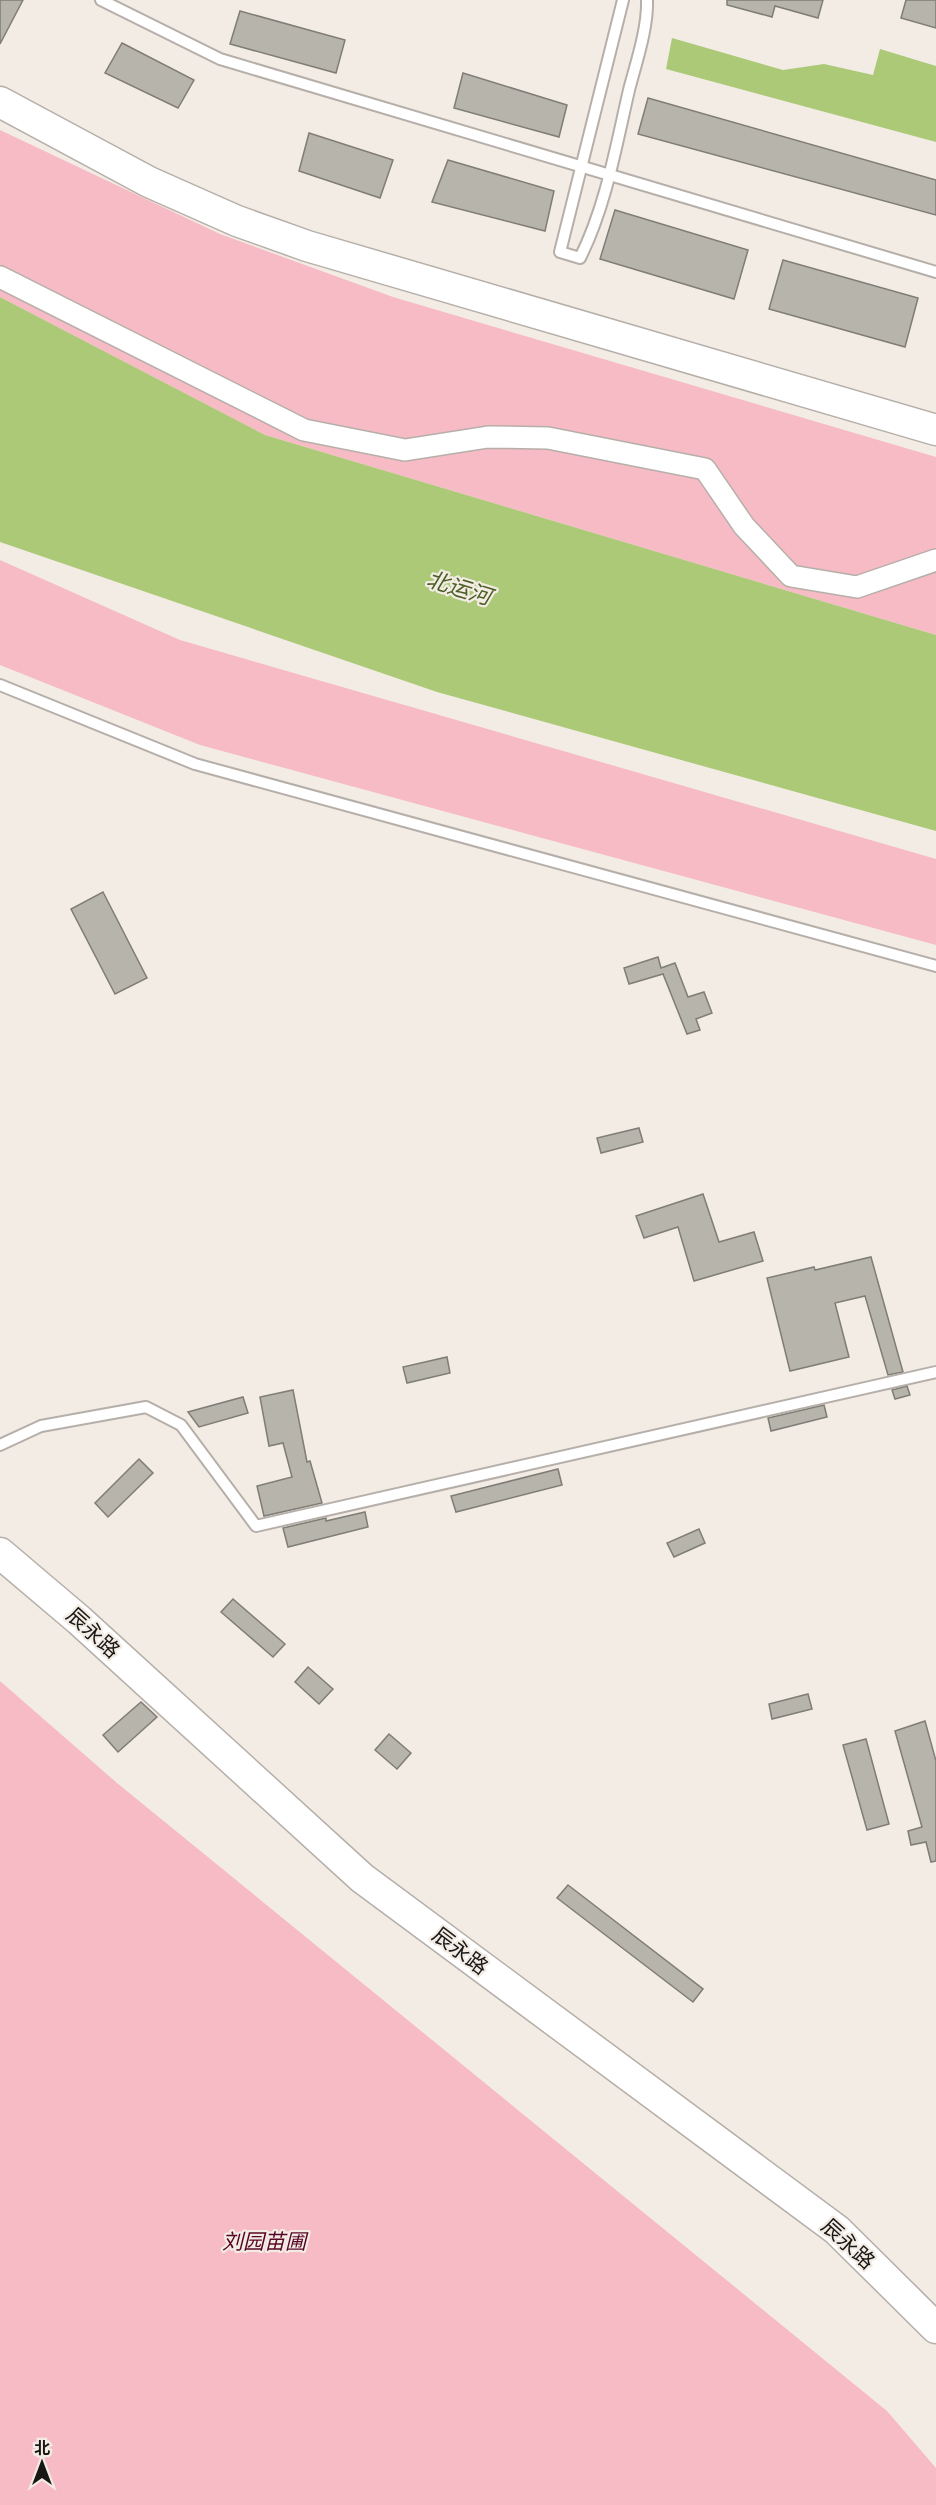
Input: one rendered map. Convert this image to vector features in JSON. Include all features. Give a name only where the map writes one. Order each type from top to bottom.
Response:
[{"type":"main road","points":[[0,102],[149,182],[237,220],[307,246],[936,430]]},
{"type":"main road","name":"辰永路","points":[[0,1554],[79,1620],[362,1878],[837,2230],[936,2328]]},
{"type":"street","points":[[0,277],[304,430],[405,450],[488,437],[548,438],[705,470],[744,526],[791,576],[857,587],[936,560]]},
{"type":"lane","points":[[101,0],[220,60],[936,272]]},
{"type":"lane","points":[[623,0],[560,252],[580,258],[591,234],[609,174],[638,55],[647,0]]},
{"type":"lane","points":[[0,685],[195,764],[936,966]]},
{"type":"lane","points":[[0,1445],[41,1426],[146,1407],[181,1425],[256,1526],[936,1372]]},
{"type":"green space","points":[[0,130],[220,234],[393,297],[936,457],[936,635],[265,435],[0,297]]},
{"type":"green space","points":[[0,560],[180,640],[936,859],[936,945],[200,745],[0,665]]},
{"type":"green space","name":"刘园苗圃","points":[[0,1681],[117,1783],[887,2411],[936,2468],[936,2505],[0,2505]]},
{"type":"water","points":[[672,38],[783,70],[824,64],[873,75],[880,49],[936,66],[936,142],[666,69]]},
{"type":"water","name":"北运河","points":[[0,297],[265,435],[936,635],[936,831],[437,692],[0,542]]},
{"type":"building","points":[[0,0],[23,0],[0,44]]},
{"type":"building","points":[[727,0],[823,0],[818,18],[775,6],[772,17],[727,5]]},
{"type":"building","points":[[906,0],[936,0],[936,28],[901,18]]},
{"type":"building","points":[[240,11],[345,40],[336,73],[230,44]]},
{"type":"building","points":[[122,43],[194,80],[178,108],[105,73]]},
{"type":"building","points":[[463,73],[567,105],[559,137],[454,108]]},
{"type":"building","points":[[648,98],[936,180],[936,215],[638,134]]},
{"type":"building","points":[[309,133],[393,160],[380,198],[299,171]]},
{"type":"building","points":[[448,160],[554,191],[545,231],[432,202]]},
{"type":"building","points":[[615,210],[748,250],[734,299],[600,259]]},
{"type":"building","points":[[783,260],[918,298],[905,347],[769,309]]},
{"type":"building","points":[[103,892],[147,978],[115,994],[71,909]]},
{"type":"building","points":[[658,957],[661,968],[675,963],[688,997],[704,992],[712,1013],[696,1019],[700,1030],[687,1034],[663,974],[629,984],[624,968]]},
{"type":"building","points":[[639,1128],[643,1142],[601,1153],[597,1138]]},
{"type":"building","points":[[703,1194],[719,1242],[754,1232],[763,1261],[694,1281],[678,1227],[644,1238],[636,1216]]},
{"type":"building","points":[[871,1257],[903,1372],[888,1375],[865,1296],[835,1303],[849,1357],[790,1371],[767,1278]]},
{"type":"building","points":[[447,1357],[450,1373],[407,1383],[403,1367]]},
{"type":"building","points":[[907,1386],[910,1395],[895,1399],[892,1390]]},
{"type":"building","points":[[293,1390],[307,1462],[310,1461],[322,1503],[264,1516],[257,1486],[292,1477],[283,1443],[269,1446],[260,1397]]},
{"type":"building","points":[[243,1397],[248,1413],[199,1427],[188,1412]]},
{"type":"building","points":[[824,1405],[827,1417],[771,1431],[768,1418]]},
{"type":"building","points":[[139,1459],[153,1473],[108,1517],[95,1503]]},
{"type":"building","points":[[558,1469],[562,1485],[456,1512],[451,1496]]},
{"type":"building","points":[[365,1512],[368,1527],[288,1547],[283,1528]]},
{"type":"building","points":[[699,1529],[705,1543],[674,1557],[667,1543]]},
{"type":"building","points":[[233,1599],[285,1644],[273,1657],[221,1612]]},
{"type":"building","points":[[308,1667],[333,1689],[319,1704],[295,1682]]},
{"type":"building","points":[[808,1694],[812,1709],[772,1719],[769,1704]]},
{"type":"building","points":[[141,1702],[157,1717],[118,1752],[103,1735]]},
{"type":"building","points":[[925,1721],[936,1761],[936,1861],[931,1862],[926,1842],[911,1845],[908,1831],[922,1827],[895,1731]]},
{"type":"building","points":[[389,1734],[411,1753],[397,1769],[375,1750]]},
{"type":"building","points":[[866,1739],[889,1824],[867,1830],[843,1745]]},
{"type":"building","points":[[568,1885],[703,1989],[693,2002],[557,1898]]}]
